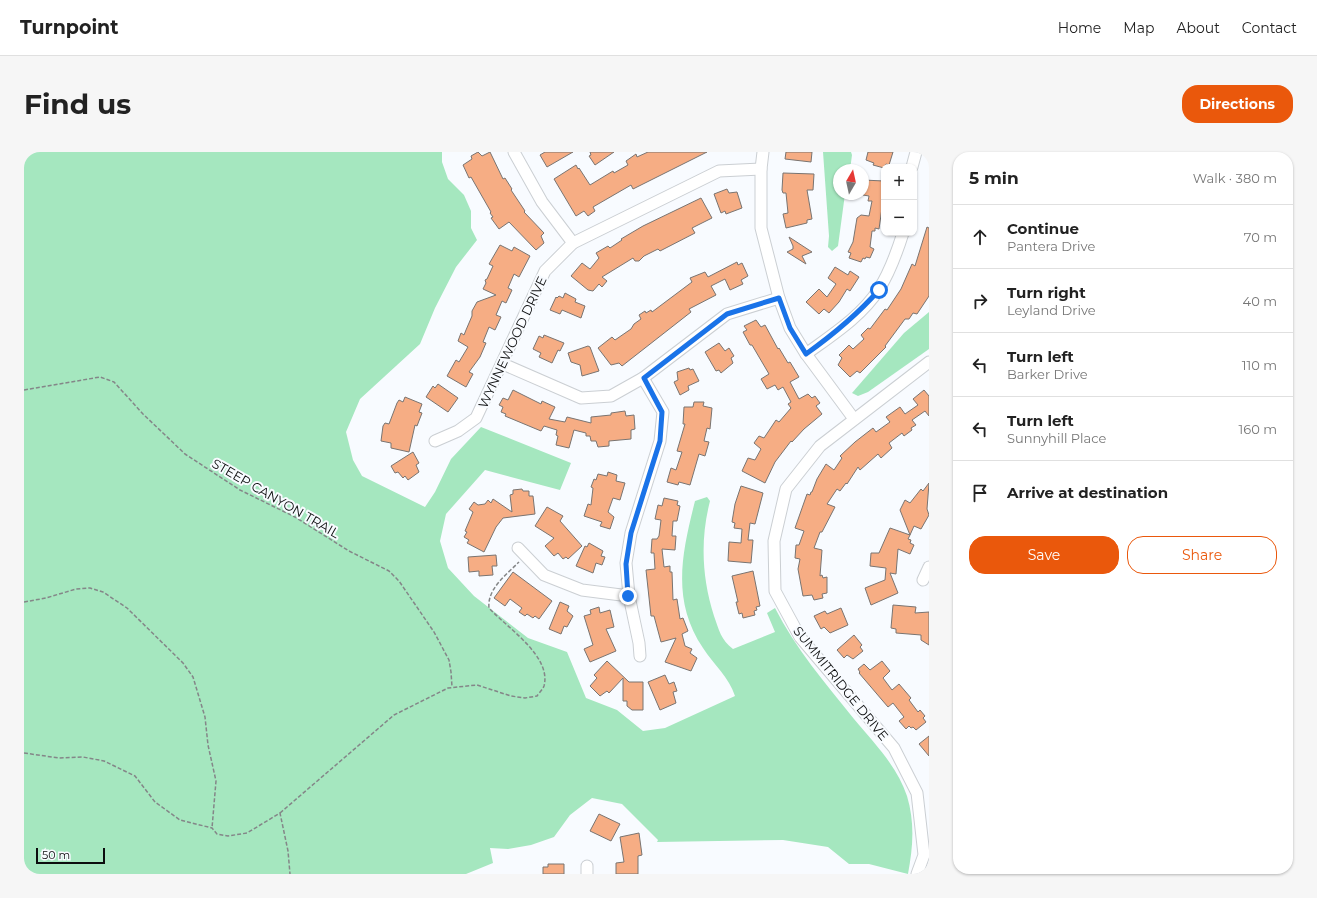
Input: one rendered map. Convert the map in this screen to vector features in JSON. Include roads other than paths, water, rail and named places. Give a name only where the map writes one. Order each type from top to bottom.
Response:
[{"type":"street","points":[[514,152],[542,202],[573,243]]},
{"type":"street","points":[[763,152],[761,169],[761,228],[779,298],[790,328],[806,354],[854,419]]},
{"type":"street","points":[[913,164],[916,152]]},
{"type":"street","name":"WYNNEWOOD DRIVE","points":[[435,441],[458,432],[476,418],[503,364],[545,271],[573,243],[719,171],[761,169]]},
{"type":"street","points":[[806,354],[839,330],[860,312],[879,290],[894,259],[902,236]]},
{"type":"street","points":[[503,364],[581,398],[611,396],[644,378],[727,314],[779,298]]},
{"type":"street","name":"SUMMITRIDGE DRIVE","points":[[917,874],[927,855],[917,793],[894,748],[800,636],[775,591],[774,541],[786,489],[820,446],[929,362]]},
{"type":"street","points":[[640,656],[639,643],[628,596],[626,564],[631,533],[660,441],[662,412],[644,378]]},
{"type":"street","points":[[522,552],[544,575],[582,590],[628,596]]},
{"type":"street","points":[[923,580],[929,567]]}]
